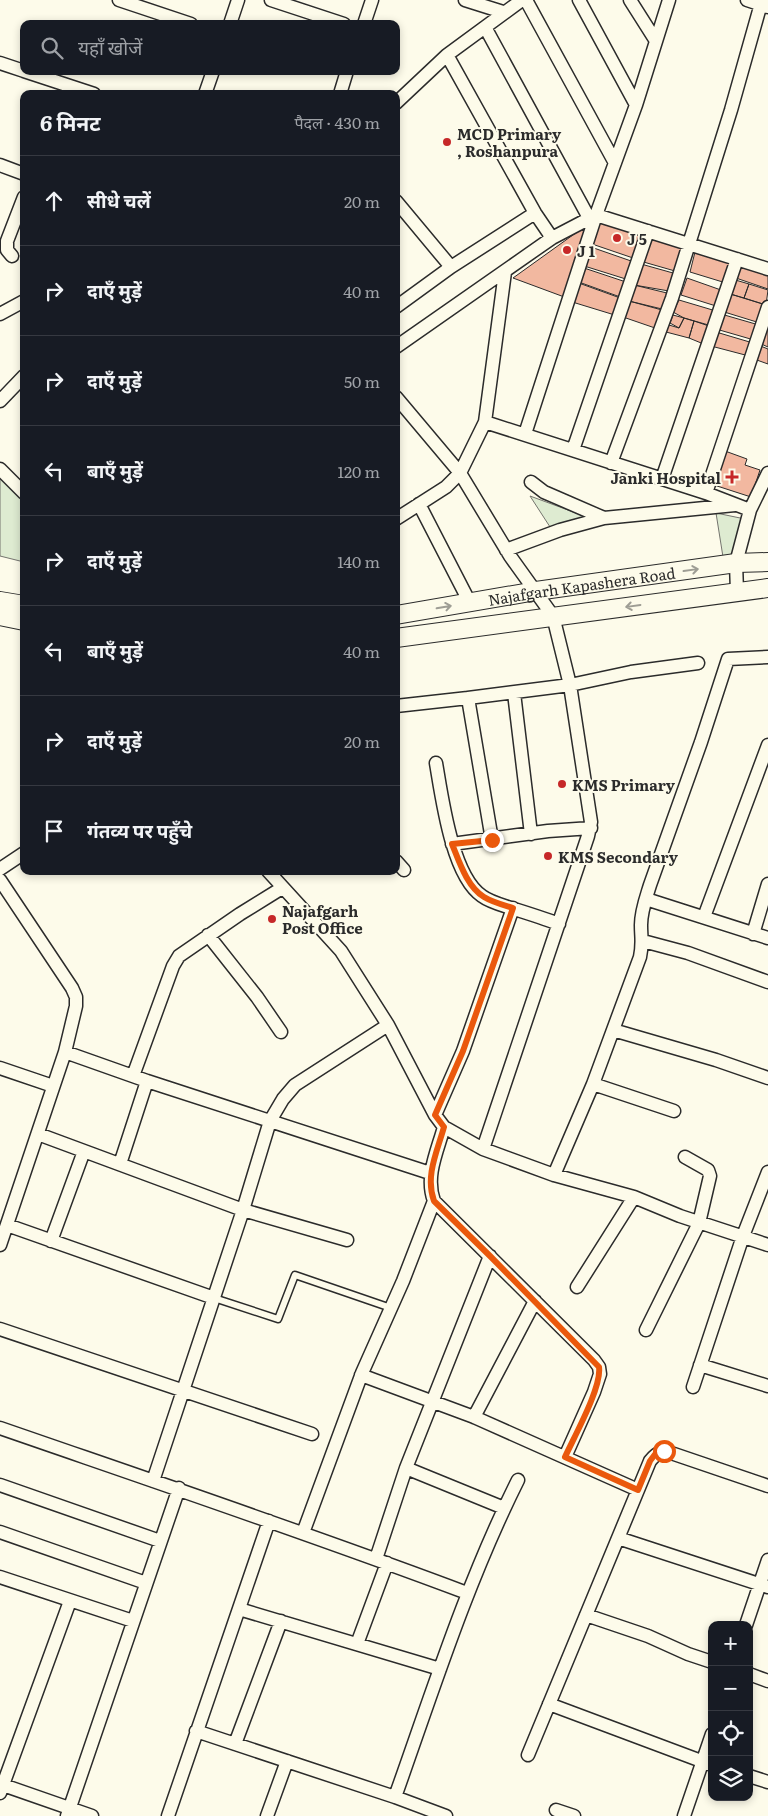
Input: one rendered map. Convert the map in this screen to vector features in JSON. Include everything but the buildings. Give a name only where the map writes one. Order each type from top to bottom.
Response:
[{"type":"main road","name":"Najafgarh Kapashera Road","points":[[400,615],[536,592],[736,563],[768,562]]},
{"type":"main road","name":"Najafgarh Kapashera Road","points":[[400,637],[768,588]]},
{"type":"main road","points":[[0,601],[20,604]]},
{"type":"main road","points":[[0,616],[20,620]]},
{"type":"street","points":[[119,0],[179,20]]},
{"type":"street","points":[[231,20],[238,0]]},
{"type":"street","points":[[271,0],[332,20]]},
{"type":"street","points":[[365,20],[372,0]]},
{"type":"street","points":[[465,0],[503,12]]},
{"type":"street","points":[[400,99],[447,55],[503,12],[522,0]]},
{"type":"street","points":[[526,0],[615,163]]},
{"type":"street","points":[[579,0],[636,105]]},
{"type":"street","points":[[630,0],[656,41]]},
{"type":"street","points":[[525,434],[593,217],[636,105],[669,0]]},
{"type":"street","points":[[611,463],[672,298],[764,4],[747,0]]},
{"type":"street","points":[[485,27],[593,217]]},
{"type":"street","points":[[447,55],[535,213],[552,238]]},
{"type":"street","points":[[0,63],[20,70]]},
{"type":"street","points":[[36,75],[82,90]]},
{"type":"street","points":[[206,90],[212,75]]},
{"type":"street","points":[[340,90],[342,75]]},
{"type":"street","points":[[0,165],[20,172]]},
{"type":"street","points":[[12,256],[7,250],[7,241],[20,207]]},
{"type":"street","points":[[400,304],[451,267],[535,213]]},
{"type":"street","points":[[401,216],[451,267]]},
{"type":"street","points":[[400,344],[552,238],[593,217],[689,243],[768,269]]},
{"type":"street","points":[[573,450],[648,231]]},
{"type":"street","points":[[662,479],[737,259]]},
{"type":"street","points":[[400,517],[446,487],[460,472],[485,422],[505,272]]},
{"type":"street","points":[[0,314],[20,302]]},
{"type":"street","points":[[706,492],[768,307]]},
{"type":"street","points":[[0,401],[20,380]]},
{"type":"street","points":[[400,402],[460,472],[506,550],[553,616],[570,685],[590,828],[483,1149]]},
{"type":"street","points":[[485,422],[706,492],[750,510]]},
{"type":"street","points":[[0,469],[20,489]]},
{"type":"street","points":[[737,592],[736,563],[750,510],[768,473]]},
{"type":"street","points":[[532,482],[544,492],[604,518]]},
{"type":"street","points":[[419,504],[470,603]]},
{"type":"street","points":[[506,550],[560,530],[604,518],[738,505]]},
{"type":"street","points":[[554,1175],[593,1084],[640,957],[643,940],[641,925],[646,899],[702,742],[728,658],[768,657]]},
{"type":"street","points":[[400,706],[514,693],[570,685],[632,672],[698,663]]},
{"type":"street","points":[[514,693],[532,834]]},
{"type":"street","points":[[468,698],[492,840]]},
{"type":"street","points":[[704,917],[768,745]]},
{"type":"street","points":[[436,764],[447,827],[452,844],[475,890],[482,896],[559,924]]},
{"type":"street","points":[[452,844],[590,828]]},
{"type":"street","points":[[0,869],[20,856]]},
{"type":"street","points":[[271,875],[340,951],[388,1025],[435,1115],[444,1127],[483,1149],[554,1175],[634,1197],[699,1223],[768,1245]]},
{"type":"street","points":[[0,880],[72,988],[76,997],[76,1006],[65,1052],[0,1245]]},
{"type":"street","points":[[753,934],[768,884]]},
{"type":"street","points":[[133,1076],[173,966],[179,956],[208,935],[282,888]]},
{"type":"street","points":[[646,899],[768,938]]},
{"type":"street","points":[[435,1115],[463,1051],[513,908]]},
{"type":"street","points":[[208,935],[282,1032]]},
{"type":"street","points":[[643,940],[688,953],[768,982]]},
{"type":"street","points":[[153,1481],[243,1210],[270,1121],[283,1099],[296,1085],[388,1025]]},
{"type":"street","points":[[613,1030],[716,1060],[768,1078]]},
{"type":"street","points":[[65,1052],[147,1081],[430,1173]]},
{"type":"street","points":[[0,1068],[53,1086]]},
{"type":"street","points":[[120,1164],[147,1081]]},
{"type":"street","points":[[593,1084],[674,1111]]},
{"type":"street","points":[[444,1127],[430,1173],[430,1191],[434,1201],[599,1367],[600,1374],[594,1392],[565,1457]]},
{"type":"street","points":[[38,1134],[243,1210],[347,1240]]},
{"type":"street","points":[[51,1241],[84,1151]]},
{"type":"street","points":[[646,1330],[699,1223],[710,1172],[685,1157]]},
{"type":"street","points":[[693,1387],[743,1236],[768,1172]]},
{"type":"street","points":[[577,1287],[634,1197]]},
{"type":"street","points":[[302,1533],[361,1375],[403,1281],[434,1201]]},
{"type":"street","points":[[7,1225],[214,1298]]},
{"type":"street","points":[[357,1644],[382,1561],[406,1468],[490,1256]]},
{"type":"street","points":[[474,1416],[535,1301]]},
{"type":"street","points":[[0,1329],[312,1434]]},
{"type":"street","points":[[700,1364],[768,1386]]},
{"type":"street","points":[[361,1375],[474,1416],[638,1490]]},
{"type":"street","points":[[0,1428],[153,1481],[179,1488],[382,1561],[467,1594]]},
{"type":"street","points":[[528,1755],[650,1461],[656,1453],[664,1451],[768,1486]]},
{"type":"street","points":[[406,1468],[504,1508]]},
{"type":"street","points":[[395,1797],[467,1594],[518,1480]]},
{"type":"street","points":[[0,1485],[160,1541]]},
{"type":"street","points":[[69,1812],[179,1488]]},
{"type":"street","points":[[168,1816],[269,1521]]},
{"type":"street","points":[[0,1532],[146,1583]]},
{"type":"street","points":[[618,1538],[764,1586]]},
{"type":"street","points":[[748,1621],[764,1586],[768,1560]]},
{"type":"street","points":[[0,1578],[133,1621]]},
{"type":"street","points":[[70,1601],[1,1788],[69,1812],[92,1816]]},
{"type":"street","points":[[239,1608],[440,1669]]},
{"type":"street","points":[[586,1615],[648,1636],[708,1661]]},
{"type":"street","points":[[235,1744],[281,1621]]},
{"type":"street","points":[[753,1675],[768,1681]]},
{"type":"street","points":[[549,1704],[707,1764],[684,1816]]},
{"type":"street","points":[[196,1731],[395,1797],[446,1816]]},
{"type":"street","points":[[267,1816],[287,1761]]},
{"type":"street","points":[[753,1777],[768,1782]]},
{"type":"street","points":[[556,1810],[574,1816]]},
{"type":"lane","points":[[214,1298],[278,1319],[295,1274],[391,1308]]},
{"type":"green space","points":[[0,475],[20,491],[20,561],[0,556]]},
{"type":"green space","points":[[530,496],[595,520],[552,530]]},
{"type":"green space","points":[[716,513],[745,519],[738,555],[723,557]]},
{"type":"place","name":"MCD Primary , Roshanpura","points":[[447,142]]},
{"type":"place","name":"J 5","points":[[617,238]]},
{"type":"place","name":"J 1","points":[[567,250]]},
{"type":"place","name":"Janki Hospital","points":[[732,477]]},
{"type":"place","name":"KMS Primary","points":[[562,784]]},
{"type":"place","name":"KMS Secondary","points":[[548,856]]},
{"type":"place","name":"Najafgarh Post Office","points":[[272,919]]},
{"type":"route","points":[[492,840],[452,844],[475,890],[496,903],[513,908],[463,1051],[435,1115],[444,1127],[430,1173],[430,1191],[434,1201],[599,1367],[600,1374],[594,1392],[565,1457],[638,1490],[650,1461],[656,1453],[664,1451]]}]
